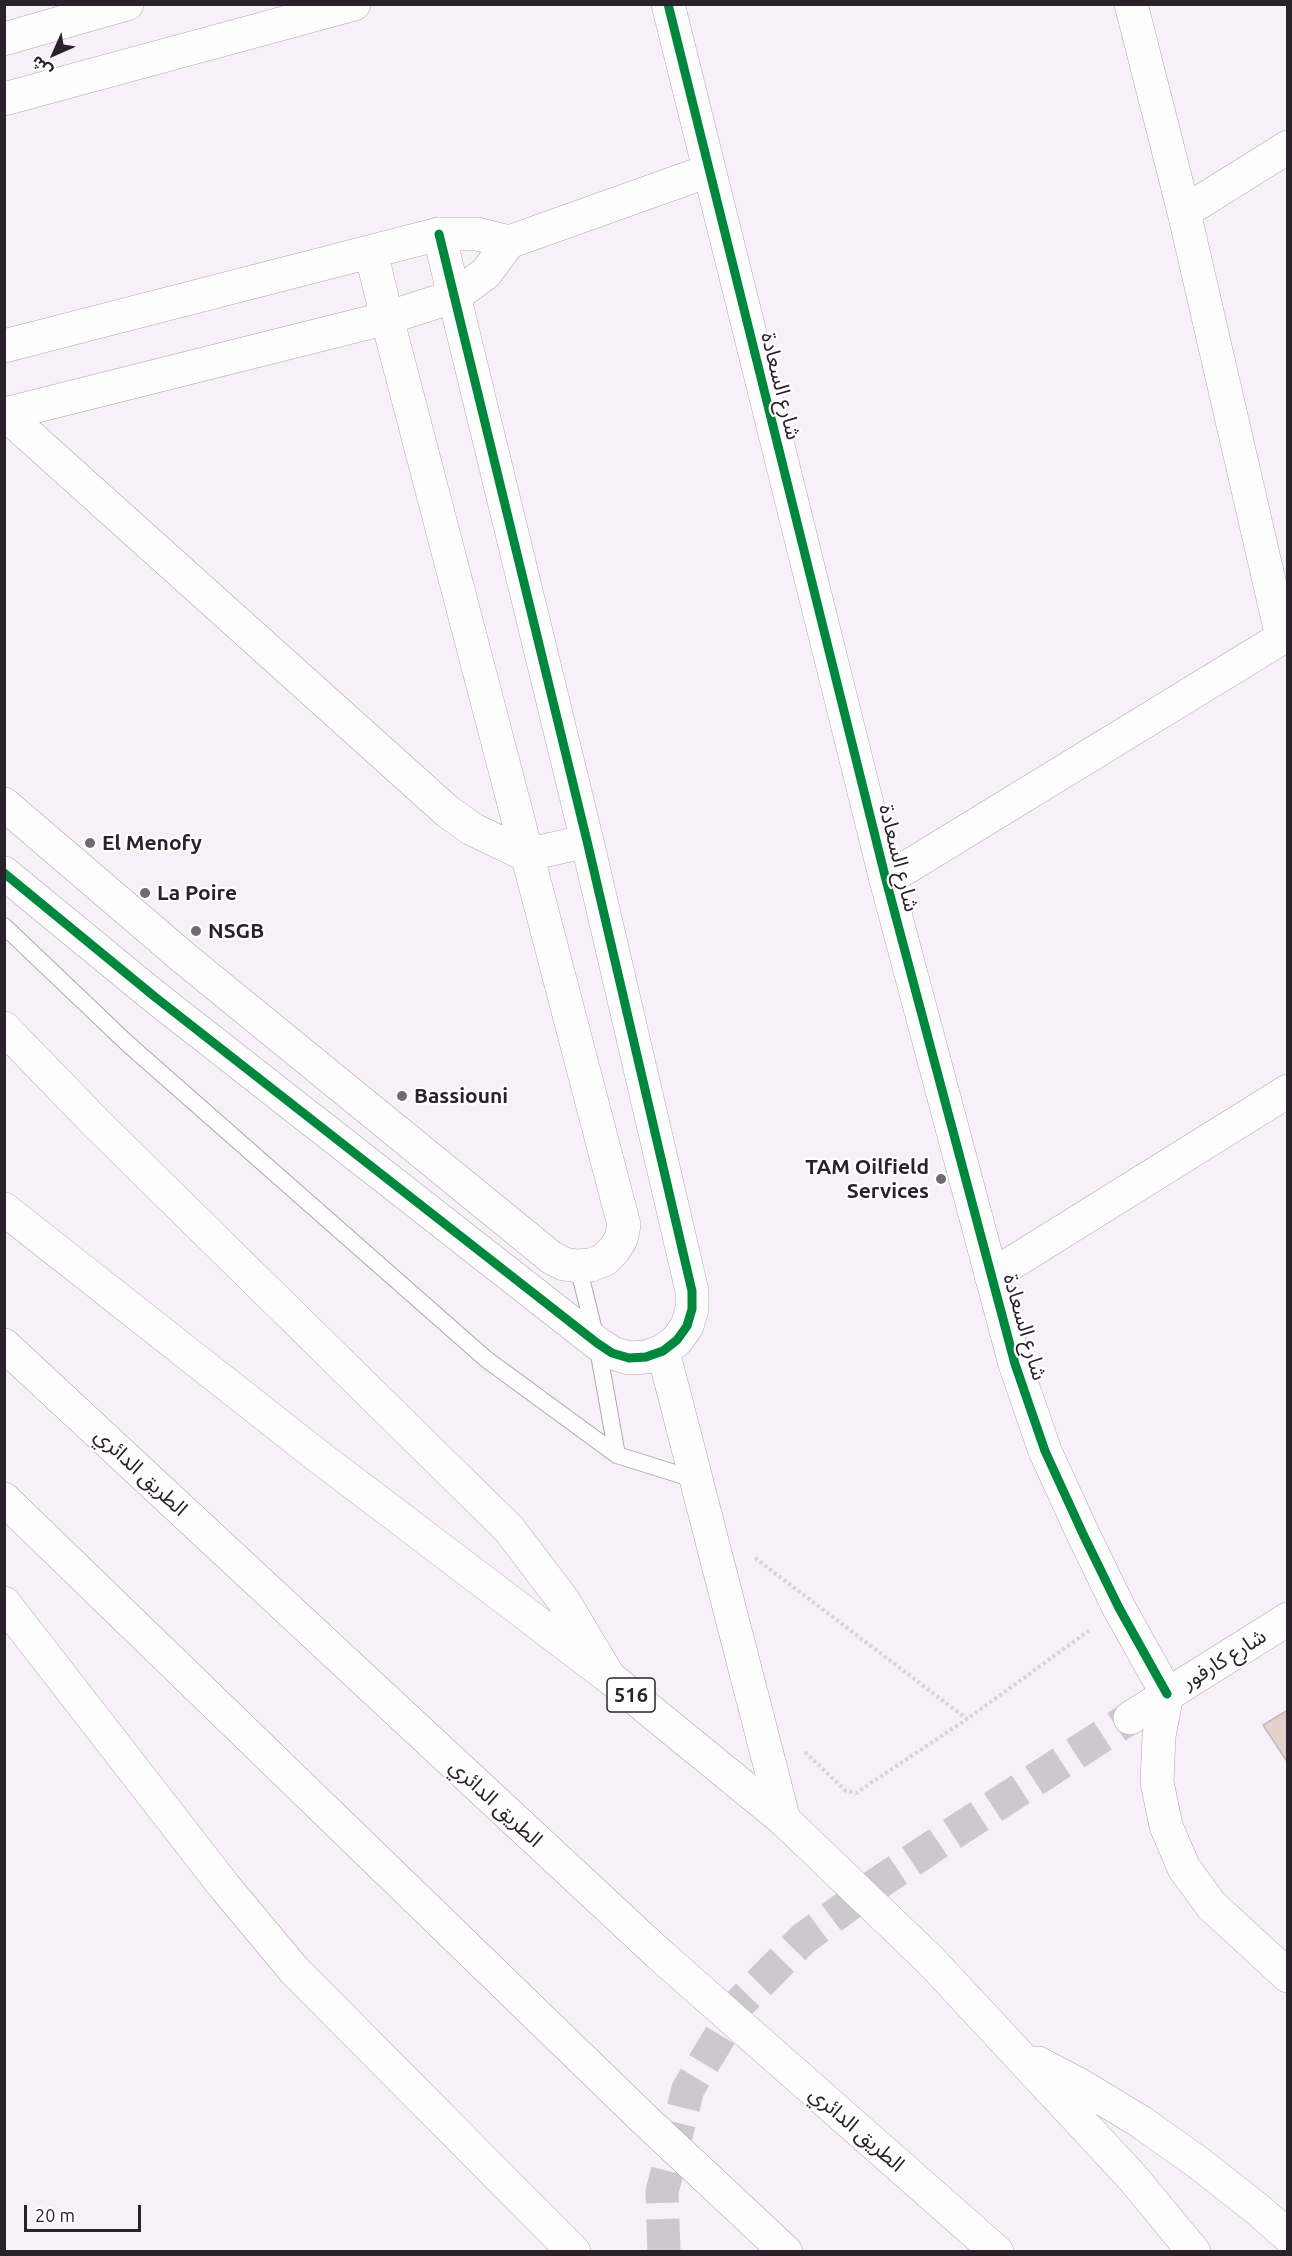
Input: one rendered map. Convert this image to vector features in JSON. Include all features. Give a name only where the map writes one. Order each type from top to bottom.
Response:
[{"type":"main road","points":[[4,39],[128,4]]},
{"type":"main road","points":[[4,99],[354,4]]},
{"type":"main road","name":"شارع السعادة","points":[[668,4],[886,880],[1015,1364],[1045,1451],[1083,1534],[1119,1608],[1167,1695]]},
{"type":"main road","points":[[886,880],[1285,635],[1184,212],[1131,4]]},
{"type":"main road","points":[[1184,212],[1287,147]]},
{"type":"main road","points":[[5,413],[387,318],[455,296],[486,273],[509,243],[708,171]]},
{"type":"main road","points":[[4,346],[438,234],[477,234],[509,243]]},
{"type":"main road","points":[[4,873],[155,997],[612,1353],[628,1358],[646,1357],[663,1351],[677,1340],[687,1326],[692,1309],[692,1291],[587,842],[438,234]]},
{"type":"main road","points":[[4,804],[184,958],[552,1258],[564,1264],[591,1265],[604,1260],[614,1250],[621,1239],[624,1225],[371,252]]},
{"type":"main road","points":[[5,413],[447,812],[472,829],[526,855],[587,842]]},
{"type":"main road","points":[[155,997],[184,958]]},
{"type":"main road","name":"516","points":[[4,1028],[96,1123],[509,1529],[562,1600],[609,1677]]},
{"type":"main road","points":[[991,1276],[1287,1091]]},
{"type":"main road","name":"516","points":[[4,1209],[314,1453],[609,1677],[784,1820],[931,1961],[1017,2051],[1132,2177],[1194,2252]]},
{"type":"main road","name":"الطريق الدائري","points":[[4,1345],[659,1954],[998,2252]]},
{"type":"main road","points":[[663,1351],[784,1820]]},
{"type":"main road","points":[[4,1499],[645,2120],[786,2252]]},
{"type":"main road","points":[[4,1603],[224,1886],[294,1970],[574,2252]]},
{"type":"main road","name":"شارع كارفور","points":[[1130,1718],[1287,1619]]},
{"type":"main road","points":[[1167,1695],[1159,1736],[1157,1782],[1166,1826],[1184,1868],[1211,1905],[1287,1976]]},
{"type":"main road","points":[[1017,2051],[1141,2122],[1200,2164],[1256,2208],[1287,2236]]},
{"type":"lane","points":[[4,926],[128,1044],[486,1359],[618,1455],[697,1480]]},
{"type":"lane","points":[[578,1266],[597,1343],[618,1455]]},
{"type":"path","points":[[753,1556],[967,1719]]},
{"type":"path","points":[[804,1751],[846,1791],[856,1793],[967,1719],[1119,1608]]},
{"type":"building","points":[[1288,1710],[1288,1763],[1263,1725]]},
{"type":"tunnel","points":[[664,2252],[662,2192],[688,2089],[740,2003],[803,1939],[877,1884],[1130,1718]]},
{"type":"cycle path","points":[[668,4],[886,880],[1015,1364],[1045,1451],[1083,1534],[1119,1608],[1167,1694]]},
{"type":"cycle path","points":[[4,873],[155,997],[612,1353],[629,1358],[646,1357],[663,1351],[677,1340],[687,1326],[692,1309],[692,1291],[587,841],[439,234]]},
{"type":"place","name":"El Menofy","points":[[90,843]]},
{"type":"place","name":"La Poire","points":[[145,893]]},
{"type":"place","name":"NSGB","points":[[196,931]]},
{"type":"place","name":"Bassiouni","points":[[402,1096]]},
{"type":"place","name":"TAM Oilfield Services","points":[[941,1179]]}]
